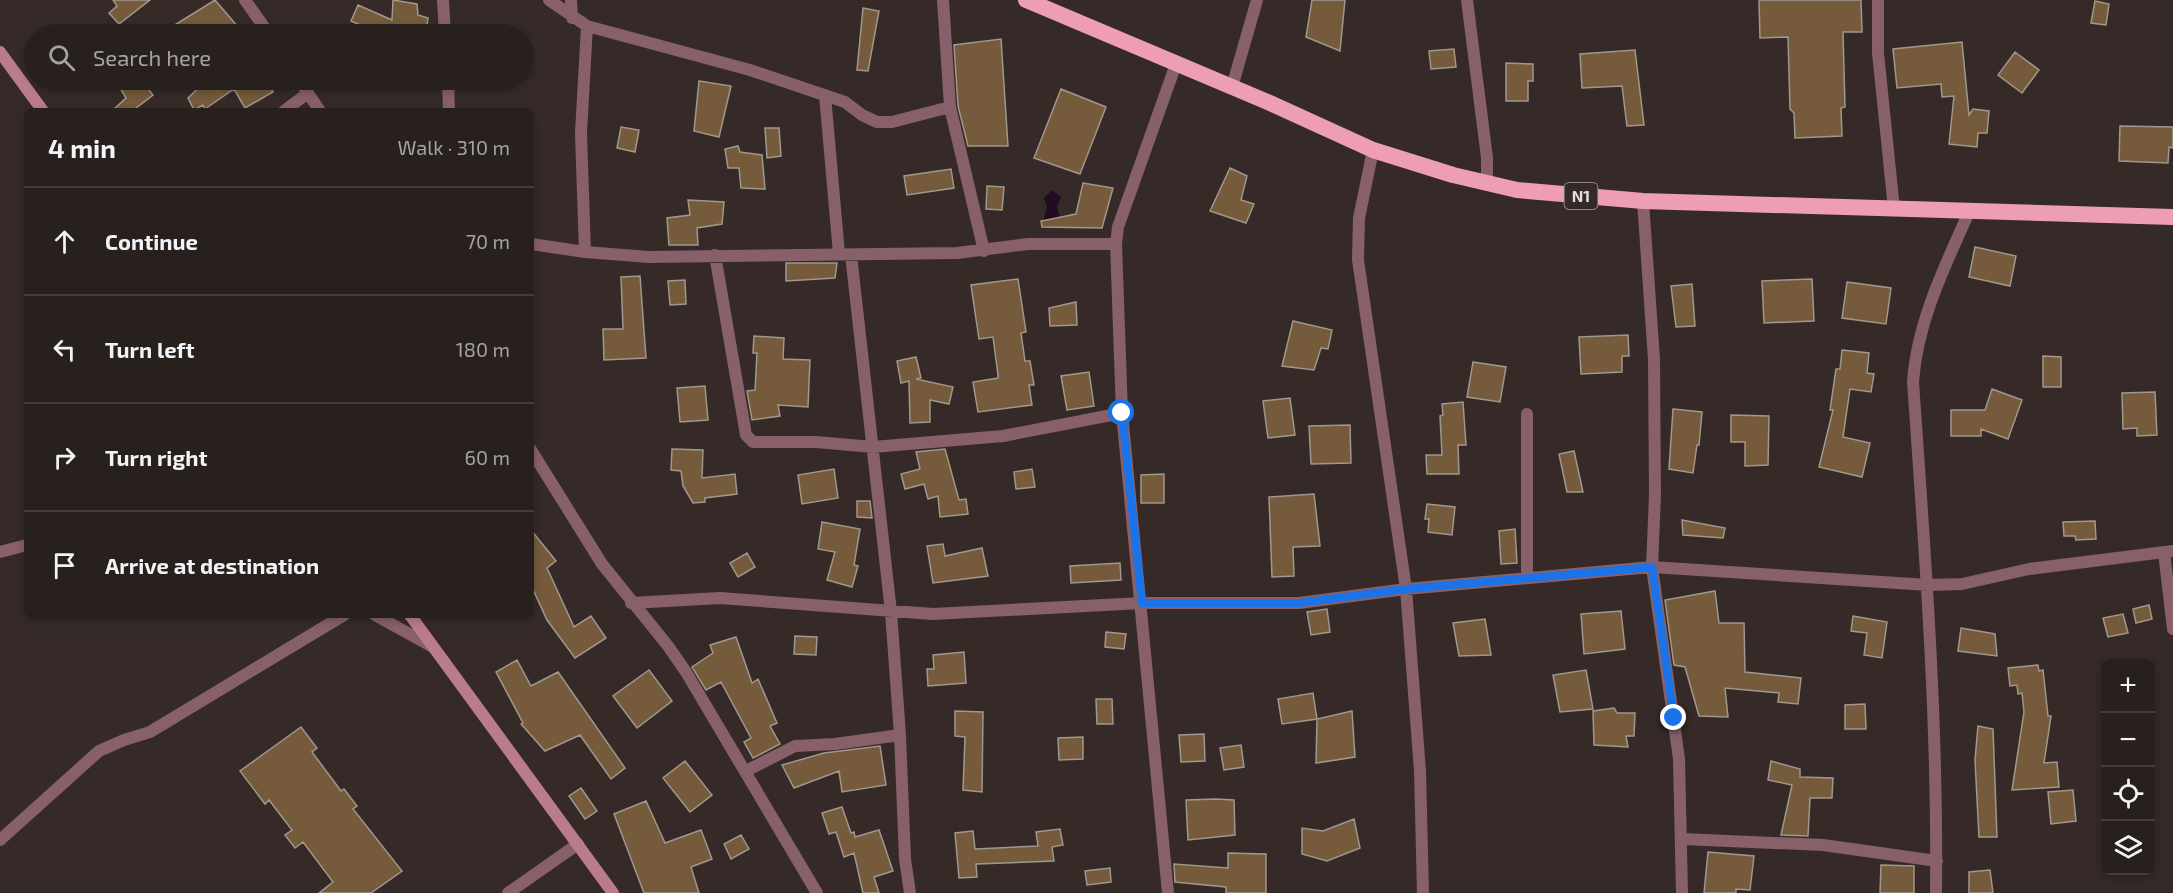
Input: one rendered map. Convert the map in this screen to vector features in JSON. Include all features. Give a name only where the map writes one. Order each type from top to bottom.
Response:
[{"type":"highway","name":"N1","points":[[1026,0],[1232,87],[1373,150],[1487,184],[1554,194],[1643,201],[2173,217]]},
{"type":"main road","points":[[0,52],[24,85]]},
{"type":"main road","points":[[28,90],[41,108]]},
{"type":"main road","points":[[413,618],[613,893]]},
{"type":"street","points":[[245,0],[262,24]]},
{"type":"street","points":[[443,0],[444,24]]},
{"type":"street","points":[[549,0],[572,18],[587,26],[750,70],[845,102],[877,122],[892,123],[950,107]]},
{"type":"street","points":[[571,0],[572,18]]},
{"type":"street","points":[[943,0],[950,107],[984,251]]},
{"type":"street","points":[[1232,87],[1257,0]]},
{"type":"street","points":[[1467,0],[1487,158],[1487,184]]},
{"type":"street","points":[[1878,0],[1878,53],[1894,209]]},
{"type":"street","points":[[585,252],[581,133],[587,26]]},
{"type":"street","points":[[1168,893],[1122,413],[1116,244],[1118,227],[1176,64]]},
{"type":"street","points":[[306,90],[318,108]]},
{"type":"street","points":[[448,90],[449,108]]},
{"type":"street","points":[[288,108],[308,93]]},
{"type":"street","points":[[825,95],[873,447],[891,612],[900,735],[905,859],[910,893]]},
{"type":"street","points":[[1373,150],[1359,218],[1358,260],[1406,589],[1420,771],[1423,893]]},
{"type":"street","points":[[1643,201],[1654,359],[1655,495],[1652,567],[1679,759],[1682,893]]},
{"type":"street","points":[[1936,893],[1937,791],[1928,585],[1913,382],[1915,357],[1933,295],[1969,212]]},
{"type":"street","points":[[534,244],[585,252],[649,257],[984,251],[1037,243],[1116,244]]},
{"type":"street","points":[[715,255],[746,435],[753,442],[763,444],[816,442],[873,447],[1003,436],[1122,413]]},
{"type":"street","points":[[1527,414],[1527,578]]},
{"type":"street","points":[[534,455],[602,564],[631,603],[668,646],[747,771],[817,893]]},
{"type":"street","points":[[0,552],[24,546]]},
{"type":"street","points":[[631,603],[720,598],[891,612],[955,614],[1142,603],[1299,603],[1406,589],[1652,567],[1928,585],[1962,584],[2029,569],[2169,551],[2173,629]]},
{"type":"street","points":[[0,840],[99,751],[150,732],[339,618]]},
{"type":"street","points":[[380,618],[434,648]]},
{"type":"street","points":[[747,771],[795,746],[835,744],[900,735]]},
{"type":"street","points":[[1682,839],[1823,845],[1937,861]]},
{"type":"street","points":[[508,893],[578,844]]},
{"type":"shaded area","points":[[1052,190],[1061,197],[1057,207],[1061,220],[1043,222],[1047,206],[1044,198]]},
{"type":"building","points":[[113,0],[150,0],[119,24],[109,13],[117,6]]},
{"type":"building","points":[[215,0],[235,24],[176,24]]},
{"type":"building","points":[[393,0],[417,4],[418,15],[428,18],[427,24],[358,24],[351,21],[358,5],[392,20]]},
{"type":"building","points":[[1312,0],[1345,0],[1340,51],[1306,37]]},
{"type":"building","points":[[1759,0],[1861,0],[1862,32],[1843,32],[1845,107],[1841,108],[1842,136],[1795,138],[1794,113],[1790,109],[1788,37],[1760,38]]},
{"type":"building","points":[[2095,1],[2109,4],[2106,25],[2091,23]]},
{"type":"building","points":[[863,8],[879,11],[868,71],[857,70]]},
{"type":"building","points":[[1001,39],[1008,146],[968,146],[958,106],[954,45]]},
{"type":"building","points":[[1962,42],[1969,115],[1973,109],[1989,111],[1987,133],[1978,133],[1977,147],[1949,144],[1954,96],[1942,97],[1941,84],[1897,88],[1893,49]]},
{"type":"building","points":[[1454,49],[1456,67],[1431,69],[1429,51]]},
{"type":"building","points":[[1635,50],[1644,125],[1627,126],[1622,86],[1582,88],[1580,54]]},
{"type":"building","points":[[2015,52],[2039,70],[2022,93],[1998,75]]},
{"type":"building","points":[[1506,63],[1533,64],[1533,81],[1528,81],[1528,101],[1506,101]]},
{"type":"building","points":[[699,81],[731,86],[719,137],[694,131]]},
{"type":"building","points":[[1061,89],[1106,107],[1080,174],[1034,158]]},
{"type":"building","points":[[121,90],[149,90],[153,95],[136,108],[115,108],[126,98]]},
{"type":"building","points":[[196,90],[233,90],[206,108],[203,105],[193,108],[188,98]]},
{"type":"building","points":[[235,90],[272,90],[273,92],[245,108]]},
{"type":"building","points":[[2120,126],[2173,127],[2173,148],[2169,147],[2168,163],[2119,161]]},
{"type":"building","points":[[621,127],[639,130],[635,152],[617,148]]},
{"type":"building","points":[[765,128],[779,128],[781,156],[767,158]]},
{"type":"building","points":[[738,146],[740,152],[762,155],[765,189],[741,188],[739,168],[728,168],[725,149]]},
{"type":"building","points":[[1230,168],[1247,176],[1241,200],[1254,204],[1246,223],[1210,211]]},
{"type":"building","points":[[951,169],[954,188],[907,195],[904,176]]},
{"type":"building","points":[[1083,183],[1113,188],[1102,228],[1042,227],[1041,221],[1076,214]]},
{"type":"building","points":[[987,186],[1004,187],[1002,210],[986,209]]},
{"type":"building","points":[[688,200],[724,202],[722,224],[697,228],[698,245],[669,245],[667,218],[690,215]]},
{"type":"building","points":[[1975,247],[2016,256],[2010,286],[1969,277]]},
{"type":"building","points":[[786,263],[837,263],[835,278],[786,281]]},
{"type":"building","points":[[640,276],[646,358],[604,360],[603,329],[623,329],[621,277]]},
{"type":"building","points":[[1018,279],[1026,332],[1021,333],[1025,361],[1030,361],[1034,385],[1029,385],[1032,405],[978,412],[973,382],[998,378],[998,375],[993,337],[979,339],[971,285]]},
{"type":"building","points":[[1812,279],[1814,321],[1764,323],[1762,281]]},
{"type":"building","points":[[685,280],[686,304],[670,305],[668,281]]},
{"type":"building","points":[[1847,282],[1891,288],[1886,324],[1842,318]]},
{"type":"building","points":[[1692,284],[1695,326],[1676,327],[1671,286]]},
{"type":"building","points":[[1076,302],[1077,325],[1050,326],[1049,308]]},
{"type":"building","points":[[1293,321],[1332,330],[1328,349],[1321,348],[1314,370],[1282,366]]},
{"type":"building","points":[[1628,335],[1629,356],[1622,356],[1622,372],[1581,374],[1579,337]]},
{"type":"building","points":[[754,336],[784,338],[783,359],[810,360],[808,407],[778,405],[780,416],[752,420],[747,391],[755,390],[757,353],[753,353]]},
{"type":"building","points":[[1842,350],[1869,353],[1867,373],[1874,374],[1871,392],[1850,389],[1843,437],[1870,443],[1862,477],[1819,467],[1833,410],[1830,410],[1836,369],[1840,369]]},
{"type":"building","points":[[2043,356],[2061,357],[2061,387],[2043,387]]},
{"type":"building","points":[[916,357],[921,378],[916,379],[953,387],[949,404],[930,400],[930,422],[910,423],[909,381],[901,383],[897,361]]},
{"type":"building","points":[[1473,362],[1506,367],[1500,402],[1467,397]]},
{"type":"building","points":[[1089,372],[1094,406],[1067,410],[1061,376]]},
{"type":"building","points":[[705,386],[708,420],[680,422],[677,388]]},
{"type":"building","points":[[1992,389],[2022,400],[2008,439],[1981,429],[1981,436],[1951,436],[1951,410],[1985,410]]},
{"type":"building","points":[[2155,392],[2157,435],[2137,436],[2137,428],[2123,429],[2122,393]]},
{"type":"building","points":[[1290,398],[1295,435],[1268,438],[1263,401]]},
{"type":"building","points":[[1463,402],[1466,445],[1458,445],[1459,474],[1427,474],[1426,455],[1442,455],[1440,416],[1443,415],[1442,404]]},
{"type":"building","points":[[1673,409],[1702,412],[1699,445],[1697,445],[1693,473],[1669,469]]},
{"type":"building","points":[[1731,415],[1769,416],[1768,465],[1745,466],[1745,442],[1731,442]]},
{"type":"building","points":[[1350,425],[1351,463],[1311,464],[1309,426]]},
{"type":"building","points":[[672,449],[703,450],[702,478],[735,474],[737,494],[705,498],[705,502],[693,503],[683,486],[681,471],[671,470]]},
{"type":"building","points":[[945,449],[959,500],[966,499],[968,514],[940,517],[938,496],[928,499],[924,484],[905,489],[901,474],[920,469],[916,452]]},
{"type":"building","points":[[1574,451],[1583,492],[1567,492],[1559,454]]},
{"type":"building","points":[[834,469],[838,498],[802,504],[798,475]]},
{"type":"building","points":[[1032,469],[1035,487],[1016,489],[1014,472]]},
{"type":"building","points":[[1164,474],[1164,503],[1141,503],[1141,475]]},
{"type":"building","points":[[1314,494],[1320,546],[1293,547],[1294,576],[1272,577],[1269,497]]},
{"type":"building","points":[[857,501],[870,501],[872,518],[857,517]]},
{"type":"building","points":[[1427,504],[1455,507],[1452,535],[1428,532],[1429,519],[1425,519]]},
{"type":"building","points":[[1682,520],[1725,528],[1723,538],[1683,535]]},
{"type":"building","points":[[2095,521],[2096,539],[2076,540],[2075,536],[2064,536],[2063,522]]},
{"type":"building","points":[[822,522],[860,529],[854,565],[858,566],[852,587],[827,580],[835,552],[818,549]]},
{"type":"building","points":[[1515,529],[1517,563],[1501,564],[1499,531]]},
{"type":"building","points":[[534,534],[556,561],[547,568],[574,627],[591,616],[606,638],[575,658],[547,620],[534,592]]},
{"type":"building","points":[[943,544],[945,556],[982,548],[988,576],[933,583],[927,546]]},
{"type":"building","points":[[747,553],[755,567],[738,577],[730,563]]},
{"type":"building","points":[[1120,563],[1121,580],[1071,583],[1070,566]]},
{"type":"building","points":[[1715,591],[1719,623],[1744,623],[1745,672],[1801,678],[1798,704],[1778,702],[1779,693],[1725,688],[1728,717],[1699,716],[1685,667],[1674,665],[1665,600]]},
{"type":"building","points":[[2149,605],[2152,619],[2136,623],[2133,609]]},
{"type":"building","points":[[1327,609],[1330,632],[1311,635],[1307,612]]},
{"type":"building","points":[[1621,611],[1625,649],[1584,654],[1581,614]]},
{"type":"building","points":[[2123,614],[2128,633],[2108,637],[2103,618]]},
{"type":"building","points":[[1853,616],[1887,622],[1882,658],[1864,655],[1867,633],[1851,631]]},
{"type":"building","points":[[1485,619],[1491,655],[1459,656],[1453,623]]},
{"type":"building","points":[[1961,628],[1995,634],[1997,656],[1958,651]]},
{"type":"building","points":[[1106,632],[1126,634],[1124,649],[1105,647]]},
{"type":"building","points":[[795,636],[817,637],[816,655],[794,654]]},
{"type":"building","points":[[736,637],[752,683],[758,679],[777,723],[770,726],[780,744],[753,758],[744,742],[751,738],[721,682],[706,690],[692,667],[713,653],[710,645]]},
{"type":"building","points":[[964,652],[966,683],[928,686],[927,669],[934,669],[933,655]]},
{"type":"building","points":[[517,660],[531,686],[558,672],[625,768],[611,779],[580,735],[545,751],[521,724],[523,723],[496,672]]},
{"type":"building","points":[[2038,665],[2039,671],[2043,670],[2048,716],[2051,716],[2044,763],[2057,762],[2059,787],[2012,790],[2024,712],[2022,693],[2018,694],[2017,685],[2010,686],[2008,668]]},
{"type":"building","points":[[649,670],[672,701],[637,728],[613,696]]},
{"type":"building","points":[[1586,670],[1593,709],[1560,712],[1553,675]]},
{"type":"building","points":[[1313,693],[1317,719],[1282,724],[1278,699]]},
{"type":"building","points":[[1096,699],[1112,699],[1113,724],[1097,724]]},
{"type":"building","points":[[1865,704],[1866,729],[1845,729],[1845,705]]},
{"type":"building","points":[[1614,708],[1617,713],[1635,713],[1634,736],[1626,736],[1628,747],[1594,745],[1593,711]]},
{"type":"building","points":[[955,711],[983,712],[982,792],[963,790],[965,737],[955,736]]},
{"type":"building","points":[[1352,711],[1355,757],[1316,763],[1317,719]]},
{"type":"building","points":[[1978,726],[1993,729],[1997,837],[1979,837],[1975,760]]},
{"type":"building","points":[[301,727],[317,748],[312,752],[341,791],[344,789],[357,806],[353,809],[402,871],[371,893],[319,893],[333,882],[303,842],[295,848],[285,835],[292,830],[269,800],[265,804],[240,771]]},
{"type":"building","points":[[1204,734],[1205,761],[1181,762],[1179,735]]},
{"type":"building","points":[[1083,737],[1083,759],[1059,760],[1058,738]]},
{"type":"building","points":[[1241,745],[1244,767],[1224,770],[1220,748]]},
{"type":"building","points":[[880,746],[886,785],[842,792],[839,771],[794,788],[782,765],[824,753]]},
{"type":"building","points":[[685,761],[712,795],[690,812],[663,778]]},
{"type":"building","points":[[1771,761],[1800,769],[1800,777],[1833,778],[1832,798],[1810,798],[1808,836],[1781,835],[1792,785],[1768,780]]},
{"type":"building","points":[[581,788],[597,811],[585,819],[569,796]]},
{"type":"building","points":[[2073,790],[2076,821],[2051,824],[2048,792]]},
{"type":"building","points":[[1186,800],[1234,800],[1235,835],[1188,840]]},
{"type":"building","points":[[646,801],[665,843],[701,830],[712,859],[691,867],[699,893],[644,893],[614,814]]},
{"type":"building","points":[[842,807],[851,833],[854,832],[855,837],[879,830],[893,871],[874,877],[879,893],[863,893],[854,853],[844,857],[836,832],[829,834],[822,813]]},
{"type":"building","points":[[1354,819],[1360,848],[1327,861],[1302,854],[1302,828],[1323,831]]},
{"type":"building","points":[[1060,829],[1063,845],[1052,847],[1054,861],[976,864],[977,877],[959,878],[955,833],[973,831],[975,849],[1038,846],[1036,832]]},
{"type":"building","points":[[741,835],[749,849],[731,859],[724,844]]},
{"type":"building","points":[[1708,852],[1754,856],[1750,890],[1736,889],[1736,893],[1704,893]]},
{"type":"building","points":[[1228,853],[1266,854],[1266,893],[1226,893],[1226,887],[1175,882],[1174,864],[1228,868]]},
{"type":"building","points":[[1881,865],[1914,866],[1914,893],[1880,893]]},
{"type":"building","points":[[1110,868],[1111,882],[1087,885],[1085,871]]},
{"type":"building","points":[[1990,870],[1993,893],[1969,893],[1969,872]]},
{"type":"route","points":[[1122,413],[1142,603],[1330,601],[1406,589],[1652,567],[1674,718]]}]
